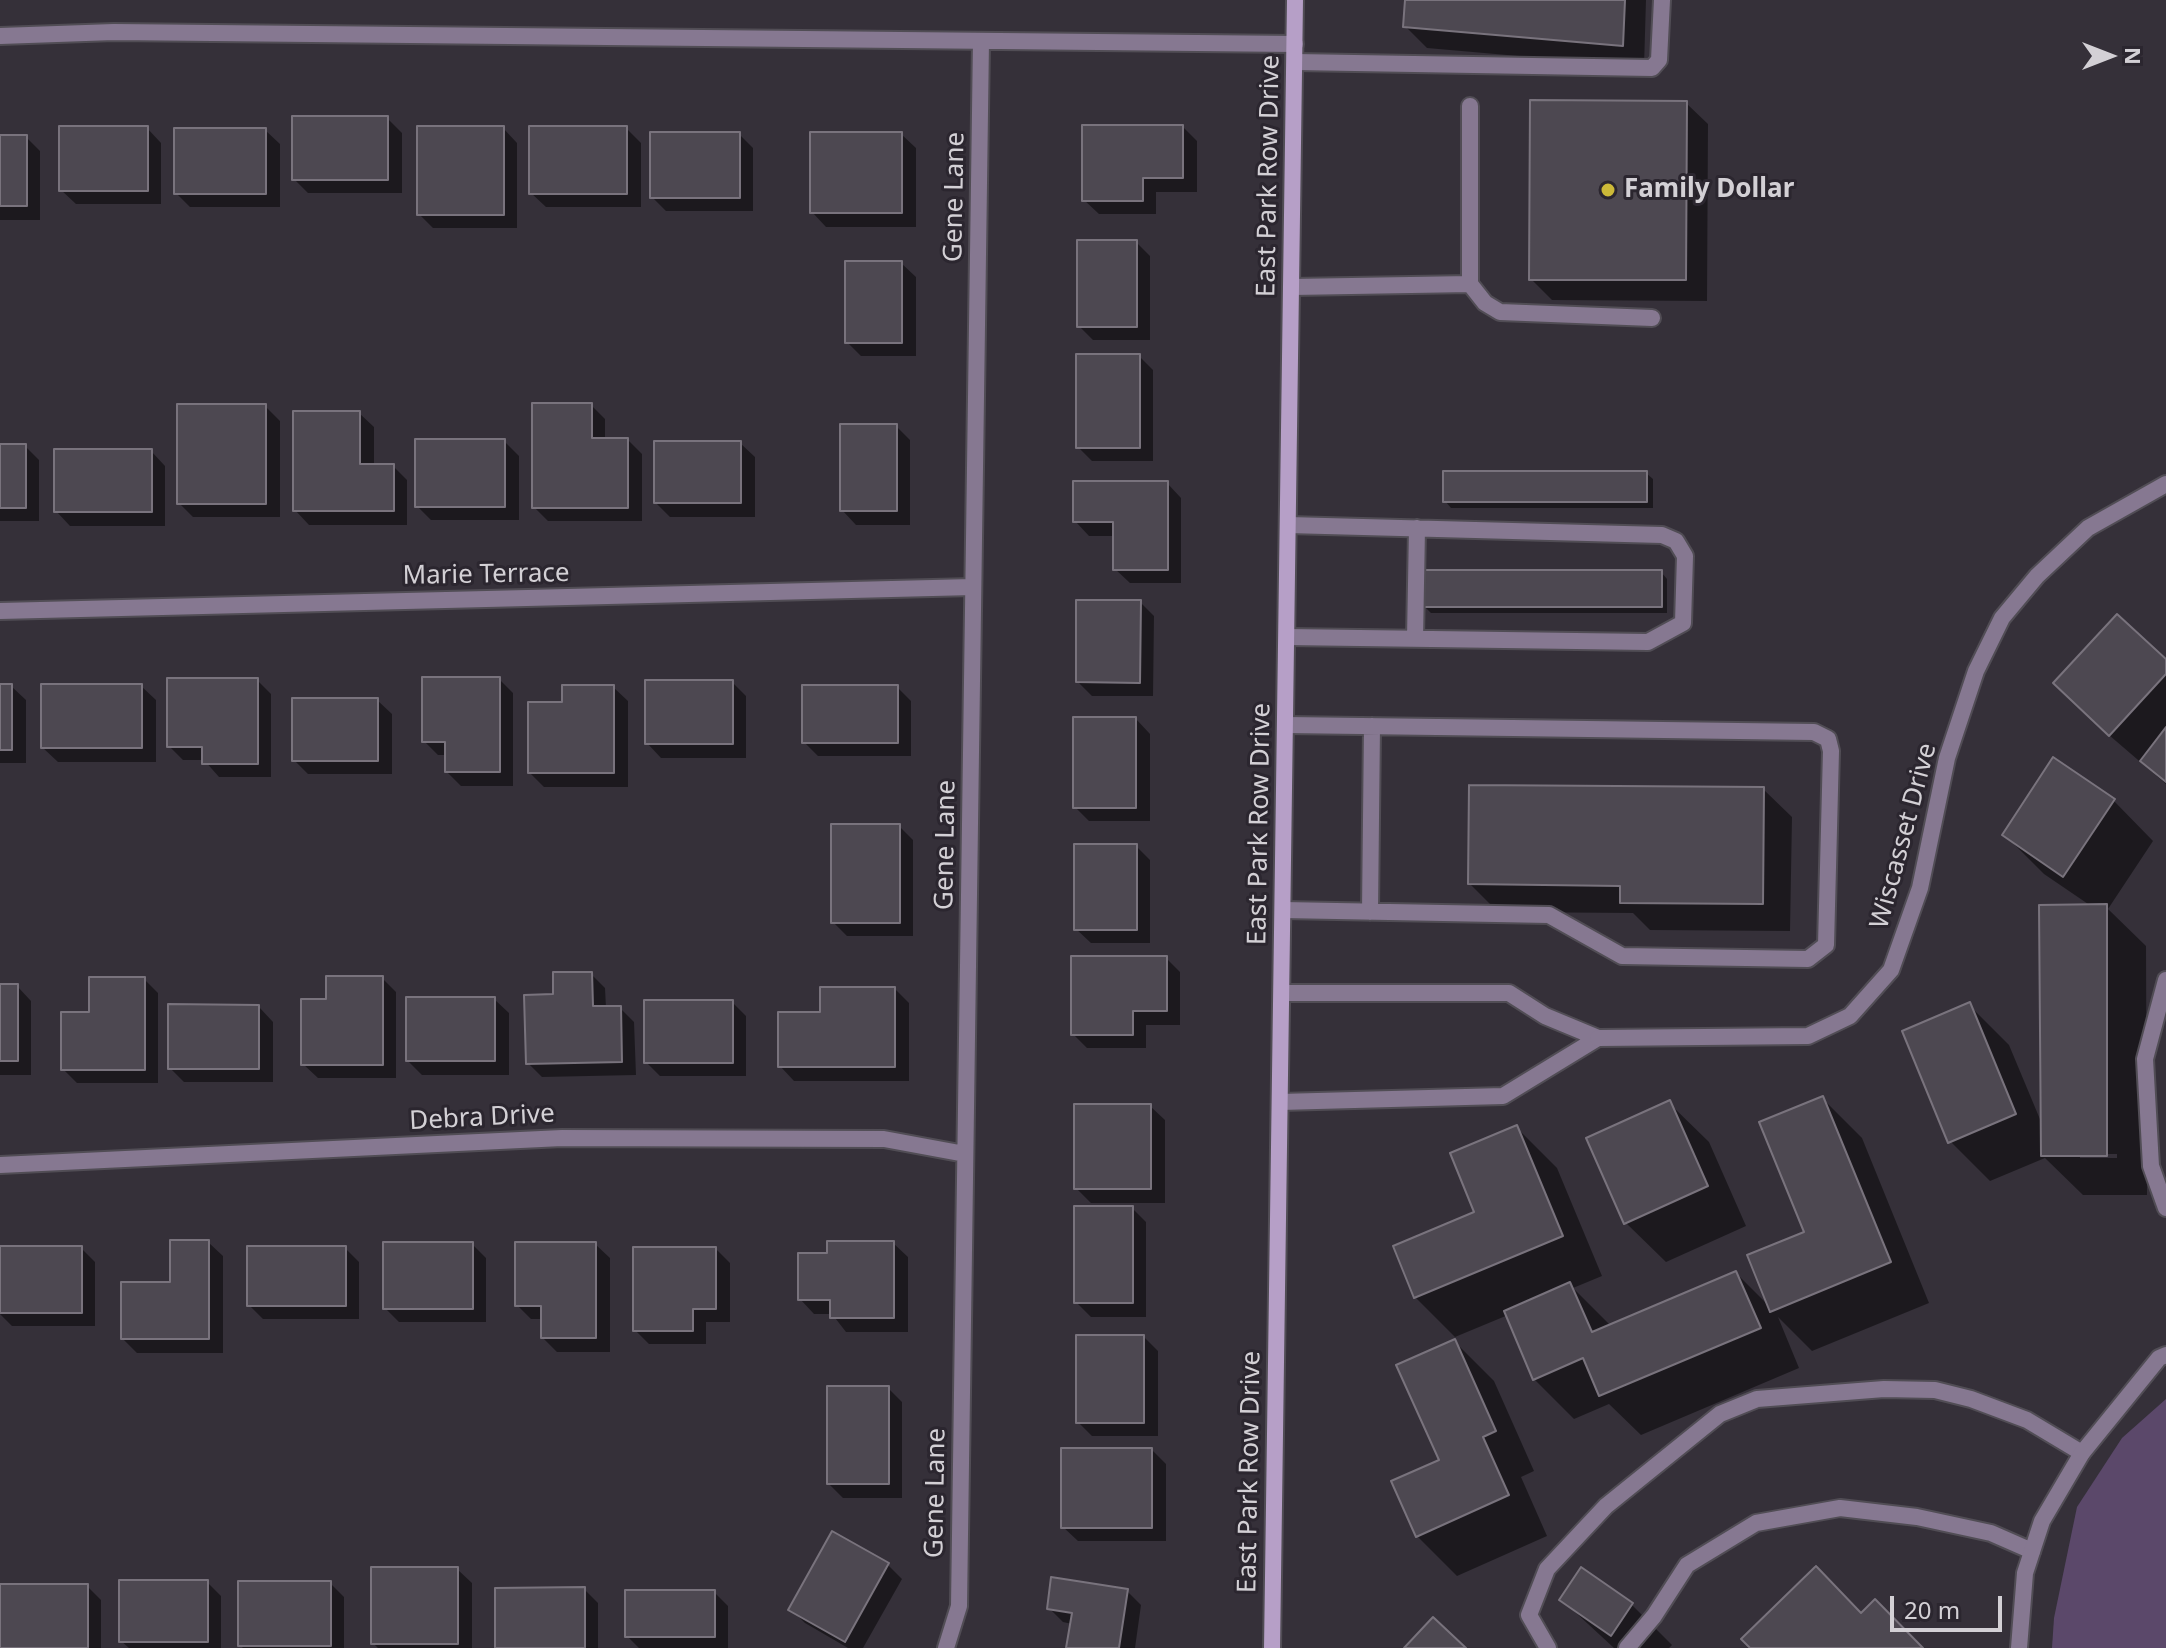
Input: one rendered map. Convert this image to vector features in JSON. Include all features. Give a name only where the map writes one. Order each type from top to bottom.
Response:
[{"type":"main road","name":"East Park Row Drive","points":[[1272,1648],[1295,0]]},
{"type":"street","points":[[1295,62],[1652,68],[1659,60],[1662,0]]},
{"type":"street","points":[[0,36],[114,32],[1295,44]]},
{"type":"street","name":"Gene Lane","points":[[946,1648],[959,1606],[981,41]]},
{"type":"street","points":[[1470,106],[1470,284],[1485,303],[1500,312],[1652,318]]},
{"type":"street","points":[[1292,287],[1470,284]]},
{"type":"street","name":"Wiscasset Drive","points":[[1282,993],[1509,993],[1545,1016],[1598,1038],[1808,1036],[1850,1016],[1891,970],[1920,888],[1947,758],[1976,671],[2002,618],[2037,576],[2088,528],[2166,484]]},
{"type":"street","points":[[1287,637],[1648,642],[1683,623],[1685,556],[1676,541],[1662,535],[1288,525]]},
{"type":"street","points":[[1415,639],[1417,528]]},
{"type":"street","name":"Marie Terrace","points":[[0,611],[973,587]]},
{"type":"street","points":[[1283,910],[1549,915],[1622,956],[1808,959],[1826,945],[1831,751],[1828,739],[1814,732],[1286,725]]},
{"type":"street","points":[[1370,912],[1372,726]]},
{"type":"street","points":[[2166,980],[2145,1059],[2151,1166],[2166,1208]]},
{"type":"street","points":[[1280,1102],[1503,1096],[1598,1038]]},
{"type":"street","name":"Debra Drive","points":[[0,1165],[562,1138],[884,1139],[965,1154]]},
{"type":"street","points":[[2019,1648],[2025,1573],[2042,1521],[2082,1453],[2159,1358],[2166,1355]]},
{"type":"street","points":[[1548,1648],[1529,1615],[1547,1569],[1606,1506],[1720,1414],[1757,1399],[1884,1389],[1935,1390],[1971,1399],[2027,1420],[2082,1453]]},
{"type":"street","points":[[1627,1648],[1654,1616],[1687,1565],[1756,1523],[1840,1508],[1917,1517],[1991,1533],[2032,1551]]},
{"type":"shaded area","points":[[2166,1399],[2166,1648],[2052,1648],[2054,1618],[2077,1507],[2122,1438]]},
{"type":"building","points":[[1405,0],[1625,0],[1623,46],[1403,27]]},
{"type":"building","name":"Family Dollar","points":[[1530,100],[1687,101],[1686,280],[1529,280]]},
{"type":"building","points":[[292,116],[388,116],[388,180],[292,180]]},
{"type":"building","points":[[1082,125],[1183,125],[1183,178],[1143,178],[1143,201],[1082,201]]},
{"type":"building","points":[[59,126],[148,126],[148,191],[59,191]]},
{"type":"building","points":[[417,126],[504,126],[504,215],[417,215]]},
{"type":"building","points":[[529,126],[627,126],[627,194],[529,194]]},
{"type":"building","points":[[174,128],[266,128],[266,194],[174,194]]},
{"type":"building","points":[[650,132],[740,132],[740,198],[650,198]]},
{"type":"building","points":[[810,132],[902,132],[902,213],[810,213]]},
{"type":"building","points":[[0,135],[27,135],[27,206],[0,206]]},
{"type":"building","points":[[1077,240],[1137,240],[1137,327],[1077,327]]},
{"type":"building","points":[[845,261],[902,261],[902,343],[845,343]]},
{"type":"building","points":[[1076,354],[1140,354],[1140,448],[1076,448]]},
{"type":"building","points":[[532,403],[592,403],[592,438],[628,438],[628,508],[532,508]]},
{"type":"building","points":[[177,404],[266,404],[266,504],[177,504]]},
{"type":"building","points":[[293,411],[360,411],[360,464],[394,464],[394,511],[293,511]]},
{"type":"building","points":[[840,424],[897,424],[897,511],[840,511]]},
{"type":"building","points":[[415,439],[505,439],[505,507],[415,507]]},
{"type":"building","points":[[654,441],[741,441],[741,503],[654,503]]},
{"type":"building","points":[[0,444],[26,444],[26,508],[0,508]]},
{"type":"building","points":[[54,449],[152,449],[152,512],[54,512]]},
{"type":"building","points":[[1443,471],[1647,471],[1647,502],[1443,502]]},
{"type":"building","points":[[1073,481],[1168,481],[1168,570],[1113,570],[1113,522],[1073,522]]},
{"type":"building","points":[[1422,570],[1662,570],[1662,607],[1422,607]]},
{"type":"building","points":[[1076,600],[1141,600],[1140,683],[1076,682]]},
{"type":"building","points":[[2117,614],[2166,659],[2166,674],[2109,736],[2053,683]]},
{"type":"building","points":[[422,677],[500,677],[500,772],[445,772],[445,742],[422,742]]},
{"type":"building","points":[[167,678],[258,678],[258,764],[202,764],[202,747],[167,747]]},
{"type":"building","points":[[645,680],[733,680],[733,744],[645,744]]},
{"type":"building","points":[[0,684],[12,684],[12,750],[0,750]]},
{"type":"building","points":[[41,684],[142,684],[142,748],[41,748]]},
{"type":"building","points":[[562,685],[614,685],[614,773],[528,773],[528,702],[562,702]]},
{"type":"building","points":[[802,685],[898,685],[898,743],[802,743]]},
{"type":"building","points":[[292,698],[378,698],[378,761],[292,761]]},
{"type":"building","points":[[1073,717],[1136,717],[1136,808],[1073,808]]},
{"type":"building","points":[[2166,727],[2166,782],[2140,761]]},
{"type":"building","points":[[2053,757],[2115,799],[2063,877],[2002,835]]},
{"type":"building","points":[[1469,785],[1764,787],[1763,904],[1620,903],[1620,886],[1468,884]]},
{"type":"building","points":[[831,824],[900,824],[900,923],[831,923]]},
{"type":"building","points":[[1074,844],[1137,844],[1137,930],[1074,930]]},
{"type":"building","points":[[2107,904],[2107,1156],[2041,1156],[2039,905]]},
{"type":"building","points":[[1071,956],[1167,956],[1167,1011],[1133,1011],[1133,1035],[1071,1035]]},
{"type":"building","points":[[553,972],[592,972],[593,1006],[621,1006],[622,1062],[526,1064],[524,995],[553,994]]},
{"type":"building","points":[[326,976],[383,976],[383,1065],[301,1065],[301,999],[326,999]]},
{"type":"building","points":[[89,977],[145,977],[145,1070],[61,1070],[61,1012],[89,1012]]},
{"type":"building","points":[[0,984],[18,984],[18,1061],[0,1061]]},
{"type":"building","points":[[820,987],[895,987],[895,1067],[778,1067],[778,1012],[820,1012]]},
{"type":"building","points":[[406,997],[495,997],[495,1061],[406,1061]]},
{"type":"building","points":[[644,1000],[733,1000],[733,1063],[644,1063]]},
{"type":"building","points":[[1970,1002],[2016,1114],[1948,1143],[1902,1031]]},
{"type":"building","points":[[168,1004],[259,1005],[259,1069],[168,1069]]},
{"type":"building","points":[[1823,1096],[1891,1262],[1770,1312],[1747,1255],[1804,1232],[1759,1122]]},
{"type":"building","points":[[1670,1100],[1708,1186],[1624,1224],[1586,1138]]},
{"type":"building","points":[[1074,1104],[1151,1104],[1151,1189],[1074,1189]]},
{"type":"building","points":[[1517,1125],[1563,1236],[1414,1298],[1393,1246],[1474,1212],[1450,1153]]},
{"type":"building","points":[[1074,1206],[1133,1206],[1133,1303],[1074,1303]]},
{"type":"building","points":[[170,1240],[209,1240],[209,1339],[121,1339],[121,1282],[170,1282]]},
{"type":"building","points":[[827,1241],[894,1241],[894,1318],[830,1318],[830,1300],[798,1300],[798,1253],[827,1253]]},
{"type":"building","points":[[383,1242],[473,1242],[473,1309],[383,1309]]},
{"type":"building","points":[[515,1242],[596,1242],[596,1338],[541,1338],[541,1306],[515,1306]]},
{"type":"building","points":[[0,1246],[82,1246],[82,1313],[0,1313]]},
{"type":"building","points":[[247,1246],[346,1246],[346,1306],[247,1306]]},
{"type":"building","points":[[633,1247],[716,1247],[716,1309],[693,1309],[693,1331],[633,1331]]},
{"type":"building","points":[[1736,1271],[1761,1328],[1599,1396],[1583,1358],[1533,1380],[1504,1311],[1570,1282],[1592,1332]]},
{"type":"building","points":[[1076,1335],[1144,1335],[1144,1423],[1076,1423]]},
{"type":"building","points":[[1455,1339],[1496,1431],[1483,1437],[1509,1495],[1416,1537],[1391,1481],[1439,1460],[1396,1365]]},
{"type":"building","points":[[827,1386],[889,1386],[889,1484],[827,1484]]},
{"type":"building","points":[[1061,1448],[1152,1448],[1152,1528],[1061,1528]]},
{"type":"building","points":[[832,1531],[889,1563],[845,1642],[788,1610]]},
{"type":"building","points":[[1816,1566],[1861,1613],[1875,1599],[1923,1648],[1750,1648],[1741,1639]]},
{"type":"building","points":[[371,1567],[458,1567],[458,1644],[371,1644]]},
{"type":"building","points":[[1581,1567],[1633,1603],[1611,1636],[1559,1600]]},
{"type":"building","points":[[1051,1577],[1128,1589],[1119,1648],[1066,1648],[1072,1613],[1047,1609]]},
{"type":"building","points":[[119,1580],[208,1580],[208,1642],[119,1642]]},
{"type":"building","points":[[238,1581],[331,1581],[331,1646],[238,1646]]},
{"type":"building","points":[[0,1584],[88,1584],[88,1648],[0,1648]]},
{"type":"building","points":[[585,1587],[585,1648],[495,1648],[495,1588]]},
{"type":"building","points":[[625,1590],[715,1590],[715,1637],[625,1637]]},
{"type":"building","points":[[1433,1617],[1466,1648],[1404,1648]]},
{"type":"place","name":"Family Dollar","points":[[1608,190]]}]
